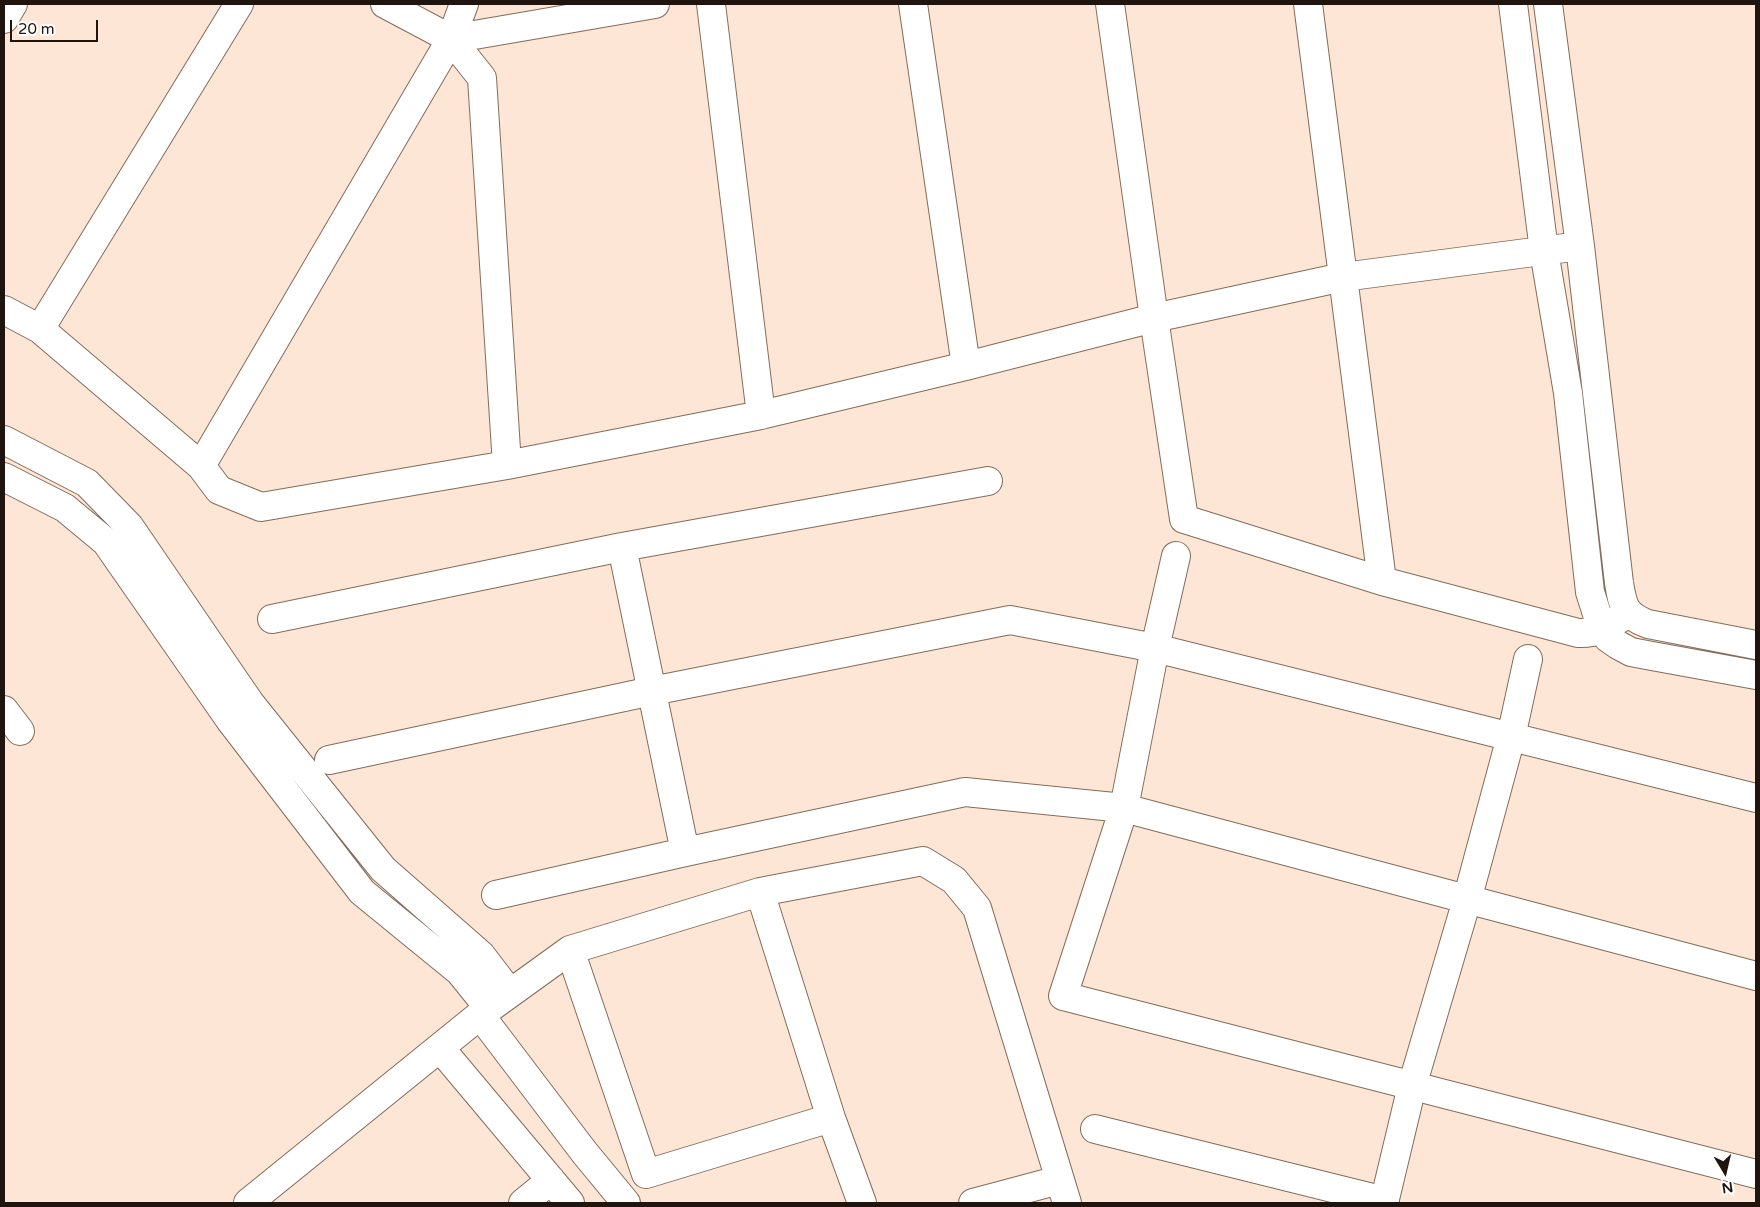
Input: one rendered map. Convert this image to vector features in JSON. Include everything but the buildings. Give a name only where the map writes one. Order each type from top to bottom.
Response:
[{"type":"street","points":[[4,19],[13,4]]},
{"type":"street","points":[[40,329],[239,4]]},
{"type":"street","points":[[385,4],[451,39],[482,78],[507,465]]},
{"type":"street","points":[[200,466],[451,39],[464,4]]},
{"type":"street","points":[[451,39],[655,4]]},
{"type":"street","points":[[711,4],[761,415]]},
{"type":"street","points":[[912,4],[966,366]]},
{"type":"street","points":[[1110,4],[1184,519],[1382,581],[1578,634],[1592,634],[1602,630],[1628,613]]},
{"type":"street","points":[[1308,4],[1382,581]]},
{"type":"street","points":[[1513,4],[1544,250],[1568,393],[1590,592],[1602,630],[1608,638],[1631,652],[1756,675]]},
{"type":"street","points":[[1548,4],[1580,246],[1619,582],[1624,607],[1628,613],[1648,624],[1756,645]]},
{"type":"street","points":[[4,310],[40,329],[200,466],[219,490],[261,507],[507,465],[761,415],[966,366],[1154,318],[1343,277],[1580,246]]},
{"type":"street","points":[[4,440],[87,483],[129,526],[250,703],[383,869],[481,955],[493,1005]]},
{"type":"street","points":[[4,477],[65,508],[106,542],[230,720],[362,892],[460,972],[493,1005],[578,1144],[626,1203]]},
{"type":"street","points":[[272,619],[622,548],[988,481]]},
{"type":"street","points":[[622,548],[685,852]]},
{"type":"street","points":[[1176,556],[1155,648],[1124,808],[1063,996],[1756,1174]]},
{"type":"street","points":[[329,760],[652,691],[1010,620],[1155,648],[1756,798]]},
{"type":"street","points":[[1095,1129],[1384,1202],[1412,1086],[1467,900],[1511,736],[1528,658]]},
{"type":"street","points":[[496,895],[965,792],[1124,808],[1756,976]]},
{"type":"street","points":[[248,1203],[493,1005],[570,950],[760,892],[923,861],[954,880],[977,908],[1063,1192],[973,1203]]},
{"type":"street","points":[[760,892],[831,1118],[862,1203]]},
{"type":"street","points":[[570,950],[646,1174],[831,1118]]},
{"type":"street","points":[[440,1048],[570,1203]]},
{"type":"street","points":[[523,1203],[551,1180]]}]
